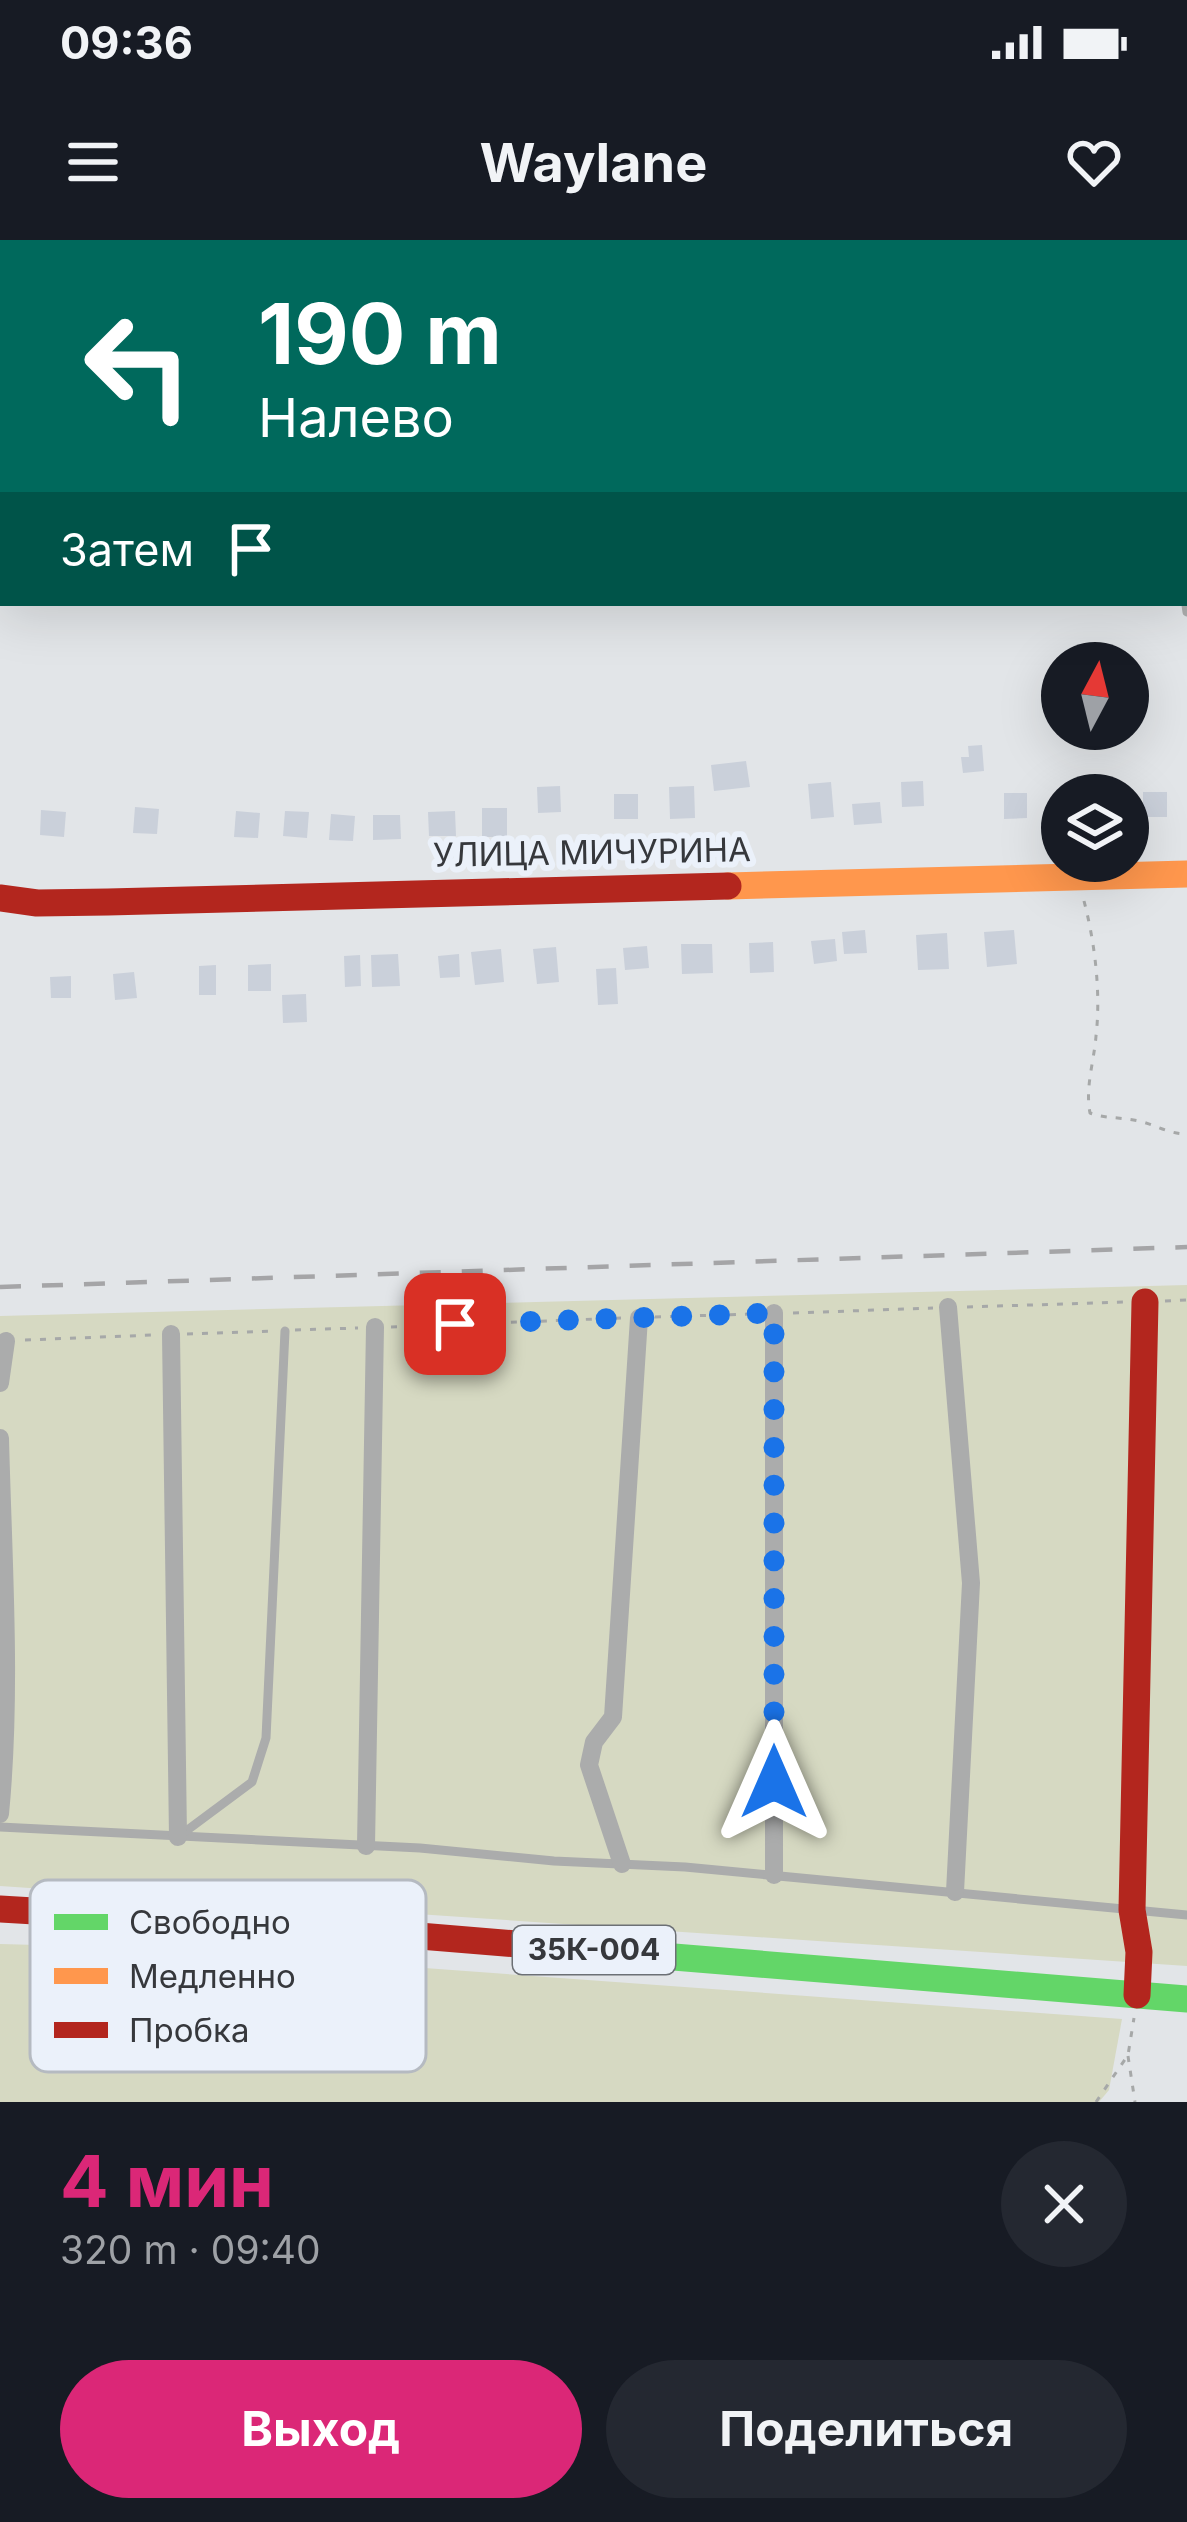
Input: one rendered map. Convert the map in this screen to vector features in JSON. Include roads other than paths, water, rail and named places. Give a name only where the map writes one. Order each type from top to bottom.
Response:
[{"type":"street","name":"УЛИЦА МИЧУРИНА","points":[[0,898],[37,903],[108,902],[1187,874]]},
{"type":"street","points":[[1138,1995],[1139,1952],[1132,1910],[1145,1302]]},
{"type":"street","points":[[948,1307],[970,1583],[955,1892]]},
{"type":"street","points":[[774,1313],[774,1875]]},
{"type":"street","points":[[622,1864],[589,1766],[594,1742],[613,1717],[639,1318]]},
{"type":"street","points":[[365,1846],[375,1327]]},
{"type":"street","points":[[171,1334],[178,1837]]},
{"type":"street","points":[[0,1383],[5,1341]]},
{"type":"street","points":[[0,1438],[5,1611],[0,1814]]},
{"type":"street","name":"35К-004","points":[[0,1909],[30,1911]]},
{"type":"street","name":"35К-004","points":[[426,1936],[1187,1999]]},
{"type":"lane","points":[[178,1837],[252,1782],[266,1738],[285,1330]]},
{"type":"lane","points":[[0,1827],[365,1846],[774,1875],[1187,1915]]},
{"type":"railway","points":[[0,1287],[1187,1247]]}]
